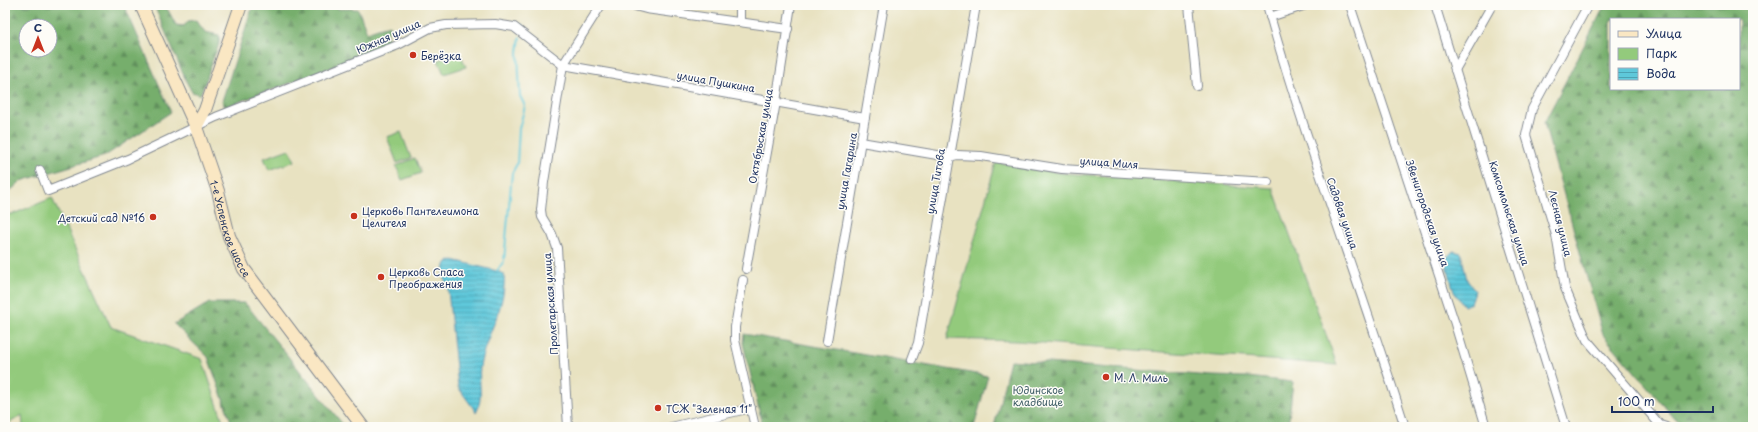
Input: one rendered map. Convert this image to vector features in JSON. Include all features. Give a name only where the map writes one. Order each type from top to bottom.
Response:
[{"type":"main road","name":"1-е Успенское шоссе","points":[[141,5],[196,127],[217,190],[230,236],[244,269],[363,427]]},
{"type":"main road","points":[[196,127],[205,110],[241,5]]},
{"type":"street","points":[[563,65],[601,5]]},
{"type":"street","points":[[631,5],[646,9],[788,29]]},
{"type":"street","points":[[740,5],[740,22]]},
{"type":"street","name":"Октябрьская улица","points":[[746,269],[776,102],[791,5]]},
{"type":"street","name":"улица Гагарина","points":[[827,341],[884,5]]},
{"type":"street","name":"улица Титова","points":[[912,359],[918,343],[976,5]]},
{"type":"street","points":[[1189,5],[1197,86]]},
{"type":"street","name":"Садовая улица","points":[[1267,5],[1324,187],[1405,427]]},
{"type":"street","points":[[1270,17],[1306,5]]},
{"type":"street","name":"Звенигородская улица","points":[[1350,5],[1455,324],[1486,427]]},
{"type":"street","name":"Комсомольская улица","points":[[1435,5],[1566,427]]},
{"type":"street","points":[[1455,70],[1492,5]]},
{"type":"street","name":"Лесная улица","points":[[1588,5],[1532,109],[1526,135],[1556,235],[1565,288],[1587,340],[1660,425],[1666,427]]},
{"type":"street","name":"Южная улица","points":[[40,170],[48,191],[128,159],[216,117],[398,45],[430,28],[446,25],[495,24],[514,27],[563,65]]},
{"type":"street","name":"улица Пушкина","points":[[563,65],[865,118]]},
{"type":"street","name":"Пролетарская улица","points":[[563,65],[544,182],[541,210],[542,217],[552,234],[557,248],[568,427]]},
{"type":"street","points":[[861,142],[949,157]]},
{"type":"street","name":"улица Миля","points":[[949,157],[957,155],[982,156],[1062,169],[1268,182]]},
{"type":"street","points":[[743,280],[734,340],[755,427]]},
{"type":"street","points":[[671,427],[691,425],[750,408]]},
{"type":"green space","points":[[5,5],[124,5],[171,112],[105,156],[21,181],[5,196]]},
{"type":"green space","points":[[253,5],[336,5],[338,9],[358,9],[367,32],[390,25],[387,37],[391,46],[225,107],[222,101]]},
{"type":"green space","points":[[1605,5],[1753,5],[1753,427],[1689,427],[1676,420],[1603,335],[1544,123]]},
{"type":"green space","points":[[162,6],[168,10],[176,25],[184,26],[188,21],[196,20],[205,32],[219,35],[218,46],[200,95],[192,92],[187,83],[156,10]]},
{"type":"green space","points":[[460,53],[466,67],[444,74],[438,60]]},
{"type":"green space","points":[[401,132],[411,158],[397,163],[387,137]]},
{"type":"green space","points":[[289,149],[295,161],[269,170],[264,158]]},
{"type":"green space","points":[[415,158],[421,173],[402,180],[396,166]]},
{"type":"green space","points":[[996,162],[1061,173],[1273,188],[1337,365],[1016,341],[947,339]]},
{"type":"green space","points":[[52,198],[111,327],[202,359],[225,427],[23,427],[22,415],[5,426],[5,214],[13,214]]},
{"type":"green space","points":[[209,303],[245,303],[345,427],[233,427],[208,357],[174,324]]},
{"type":"green space","points":[[744,334],[988,376],[974,427],[763,427],[743,343]]},
{"type":"green space","name":"Юдинское кладбище","points":[[1010,360],[1212,376],[1248,377],[1293,382],[1288,427],[994,427]]},
{"type":"water","points":[[1453,251],[1461,253],[1467,280],[1475,291],[1471,303],[1464,306],[1454,292],[1445,259]]},
{"type":"water","points":[[453,260],[504,274],[504,286],[499,310],[486,344],[480,367],[480,401],[476,412],[458,387],[448,290],[444,273],[446,263]]},
{"type":"waterway","points":[[522,29],[523,25]]},
{"type":"waterway","points":[[497,271],[504,261],[512,173],[517,164],[519,129],[525,106],[520,96],[518,52],[520,37]]},
{"type":"place","name":"Берёзка","points":[[413,55]]},
{"type":"place","name":"Церковь Пантелеимона Целителя","points":[[354,216]]},
{"type":"place","name":"Детский сад №16","points":[[153,217]]},
{"type":"place","name":"Церковь Спаса Преображения","points":[[381,277]]},
{"type":"place","name":"М. Л. Миль","points":[[1106,377]]},
{"type":"place","name":"ТСЖ \"Зеленая 11\"","points":[[658,408]]}]
